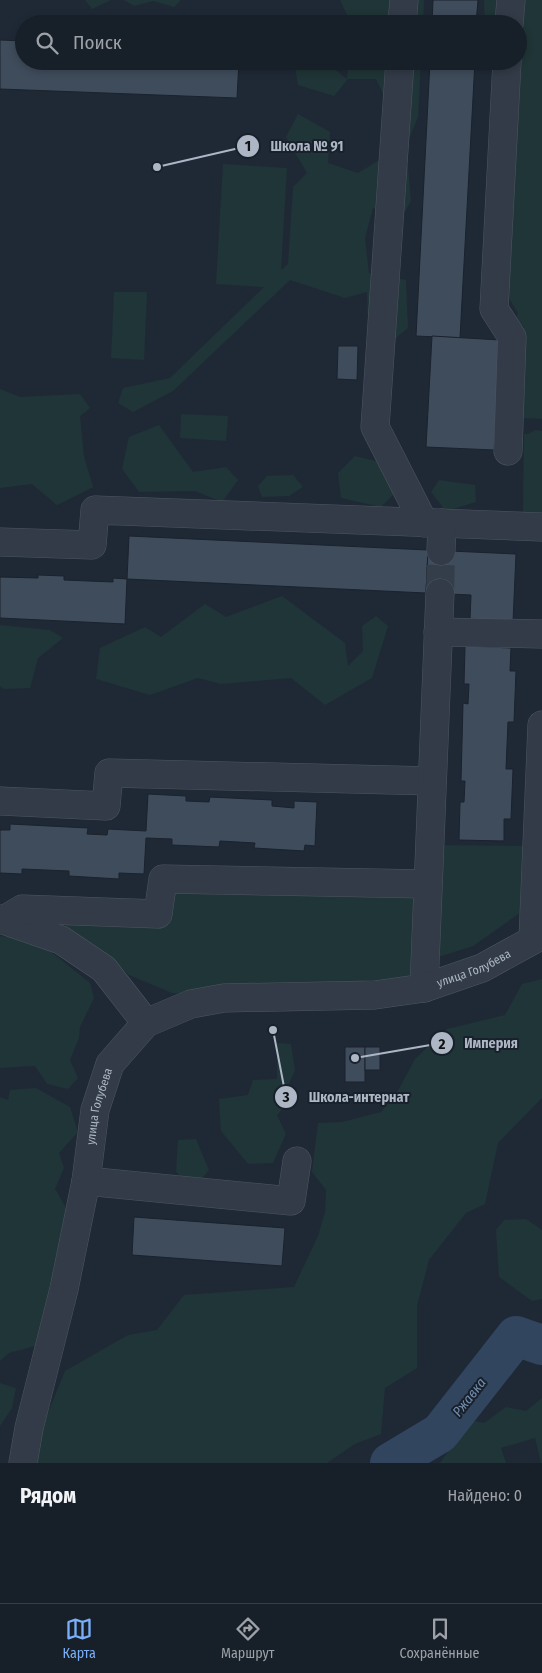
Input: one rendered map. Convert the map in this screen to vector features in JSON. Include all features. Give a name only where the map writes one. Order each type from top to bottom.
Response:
[{"type":"street","points":[[403,15],[404,0]]},
{"type":"street","points":[[510,15],[511,0]]},
{"type":"street","points":[[399,70],[375,427],[433,523],[441,550]]},
{"type":"street","points":[[507,70],[494,308],[512,337],[508,451]]},
{"type":"street","points":[[0,542],[92,545],[95,510],[542,527]]},
{"type":"street","points":[[424,988],[440,594]]},
{"type":"street","points":[[438,632],[542,634]]},
{"type":"street","points":[[537,936],[542,725]]},
{"type":"street","points":[[0,801],[106,806],[108,773],[432,781]]},
{"type":"street","points":[[2,919],[22,909],[158,914],[163,879],[427,884]]},
{"type":"street","points":[[2,919],[62,940],[104,969],[146,1023]]},
{"type":"street","name":"улица Голубева","points":[[23,1463],[29,1428],[64,1289],[86,1181],[95,1110],[110,1064],[146,1023],[191,1004],[224,998],[375,995],[424,988],[482,968],[537,936]]},
{"type":"street","points":[[86,1181],[291,1201],[297,1161]]},
{"type":"green space","points":[[85,0],[111,0],[92,9]]},
{"type":"green space","points":[[124,0],[181,0],[174,7],[153,1],[134,6]]},
{"type":"green space","points":[[340,0],[424,0],[423,15],[347,15]]},
{"type":"green space","points":[[484,0],[542,0],[542,419],[524,418],[524,327],[515,320],[518,313],[505,292],[517,70],[527,70],[527,15],[485,15]]},
{"type":"green space","points":[[296,70],[336,70],[347,79],[348,70],[421,70],[418,117],[407,144],[376,79],[348,79],[334,96],[298,85]]},
{"type":"green space","points":[[298,114],[330,132],[328,163],[358,173],[386,156],[408,166],[411,201],[398,223],[373,208],[365,238],[369,273],[406,280],[408,328],[391,342],[368,327],[367,292],[345,298],[290,280],[173,391],[133,412],[118,403],[123,388],[170,378],[264,287],[216,284],[223,164],[287,168],[281,270],[288,264],[293,187],[307,173],[286,137]]},
{"type":"green space","points":[[114,292],[147,292],[144,360],[111,358]]},
{"type":"green space","points":[[0,389],[20,397],[80,394],[90,408],[80,416],[84,456],[93,487],[57,505],[32,484],[0,488]]},
{"type":"green space","points":[[181,414],[228,416],[226,441],[180,438]]},
{"type":"green space","points":[[159,425],[193,472],[226,467],[238,480],[222,502],[195,491],[139,492],[122,469],[129,437]]},
{"type":"green space","points":[[536,430],[542,431],[542,513],[523,512],[524,434]]},
{"type":"green space","points":[[355,456],[388,464],[401,487],[381,507],[341,498],[338,473]]},
{"type":"green space","points":[[293,475],[303,487],[289,496],[262,497],[258,486],[267,476]]},
{"type":"green space","points":[[439,480],[475,485],[476,502],[446,511],[431,492]]},
{"type":"green space","points":[[282,596],[345,643],[348,666],[363,651],[362,626],[376,616],[388,626],[372,678],[325,705],[291,678],[221,684],[198,678],[150,695],[96,679],[100,648],[145,627],[161,637],[205,604],[226,617]]},
{"type":"green space","points":[[0,625],[50,630],[63,638],[38,658],[30,688],[4,689],[0,686]]},
{"type":"green space","points":[[439,845],[530,846],[527,908],[473,946],[432,959]]},
{"type":"green space","points":[[174,885],[420,891],[415,974],[407,981],[189,994],[172,993],[129,975],[104,952],[65,932],[66,917],[167,922]]},
{"type":"green space","points":[[0,936],[35,939],[90,983],[94,998],[80,1027],[79,1038],[70,1060],[78,1078],[68,1089],[47,1084],[35,1066],[0,1068]]},
{"type":"green space","points":[[542,979],[542,1098],[498,1143],[485,1204],[466,1213],[429,1260],[417,1306],[417,1368],[385,1388],[381,1434],[355,1444],[327,1463],[38,1463],[37,1457],[42,1427],[65,1371],[128,1335],[157,1330],[184,1295],[294,1287],[318,1236],[325,1212],[326,1190],[312,1172],[318,1123],[342,1122],[381,1112],[395,1096],[415,1059],[447,1029],[505,1015],[522,984]]},
{"type":"green space","points":[[277,1043],[291,1044],[295,1070],[289,1084],[293,1098],[277,1115],[286,1134],[273,1163],[248,1164],[221,1131],[219,1099],[248,1095],[253,1080],[277,1079]]},
{"type":"green space","points":[[36,1088],[70,1107],[78,1132],[59,1153],[64,1168],[55,1189],[65,1206],[74,1245],[35,1346],[9,1353],[0,1361],[0,1097],[8,1100],[10,1090]]},
{"type":"green space","points":[[196,1139],[209,1170],[193,1189],[176,1172],[178,1140]]},
{"type":"green space","points":[[526,1219],[542,1230],[542,1299],[532,1301],[499,1277],[496,1230],[504,1220]]},
{"type":"green space","points":[[0,1383],[16,1388],[12,1408],[0,1426]]},
{"type":"green space","points":[[542,1398],[542,1463],[535,1438],[501,1448],[506,1463],[440,1463],[470,1420],[484,1423],[506,1407],[526,1411]]},
{"type":"building","points":[[433,0],[478,0],[477,15],[432,15]]},
{"type":"building","points":[[0,40],[15,41],[15,70],[239,70],[237,98],[0,89]]},
{"type":"building","points":[[430,70],[475,70],[460,338],[416,336]]},
{"type":"building","points":[[432,336],[500,340],[494,450],[426,447]]},
{"type":"building","points":[[338,346],[358,346],[357,380],[337,379]]},
{"type":"building","points":[[129,536],[428,550],[426,593],[127,579]]},
{"type":"building","points":[[428,550],[516,554],[513,622],[470,619],[471,595],[426,593]]},
{"type":"building","points":[[38,575],[64,576],[64,580],[113,582],[113,578],[127,579],[125,624],[0,618],[0,577],[38,578]]},
{"type":"building","points":[[465,646],[511,648],[510,671],[516,671],[514,722],[508,722],[506,769],[513,769],[511,819],[504,819],[504,841],[459,840],[460,802],[464,802],[465,781],[461,781],[463,703],[468,704],[469,684],[464,684]]},
{"type":"building","points":[[148,794],[186,796],[186,801],[209,802],[210,797],[272,800],[272,806],[294,808],[294,801],[317,802],[315,846],[305,845],[304,851],[254,848],[255,843],[220,841],[219,847],[172,845],[172,839],[146,838],[144,874],[119,873],[119,879],[69,876],[69,871],[22,869],[22,874],[0,873],[0,830],[10,830],[10,824],[88,828],[87,834],[107,835],[108,829],[146,831]]},
{"type":"building","points":[[345,1047],[365,1047],[365,1082],[345,1082]]},
{"type":"building","points":[[365,1047],[380,1047],[380,1070],[365,1070]]},
{"type":"building","points":[[134,1217],[285,1228],[282,1266],[132,1255]]},
{"type":"waterway","name":"Ржавка","points":[[390,1463],[440,1433],[516,1336],[542,1345]]},
{"type":"tunnel","points":[[440,593],[441,551]]},
{"type":"place","name":"Школа № 91","points":[[157,167]]},
{"type":"place","name":"Школа-интернат","points":[[273,1030]]},
{"type":"place","name":"Империя","points":[[355,1058]]}]
